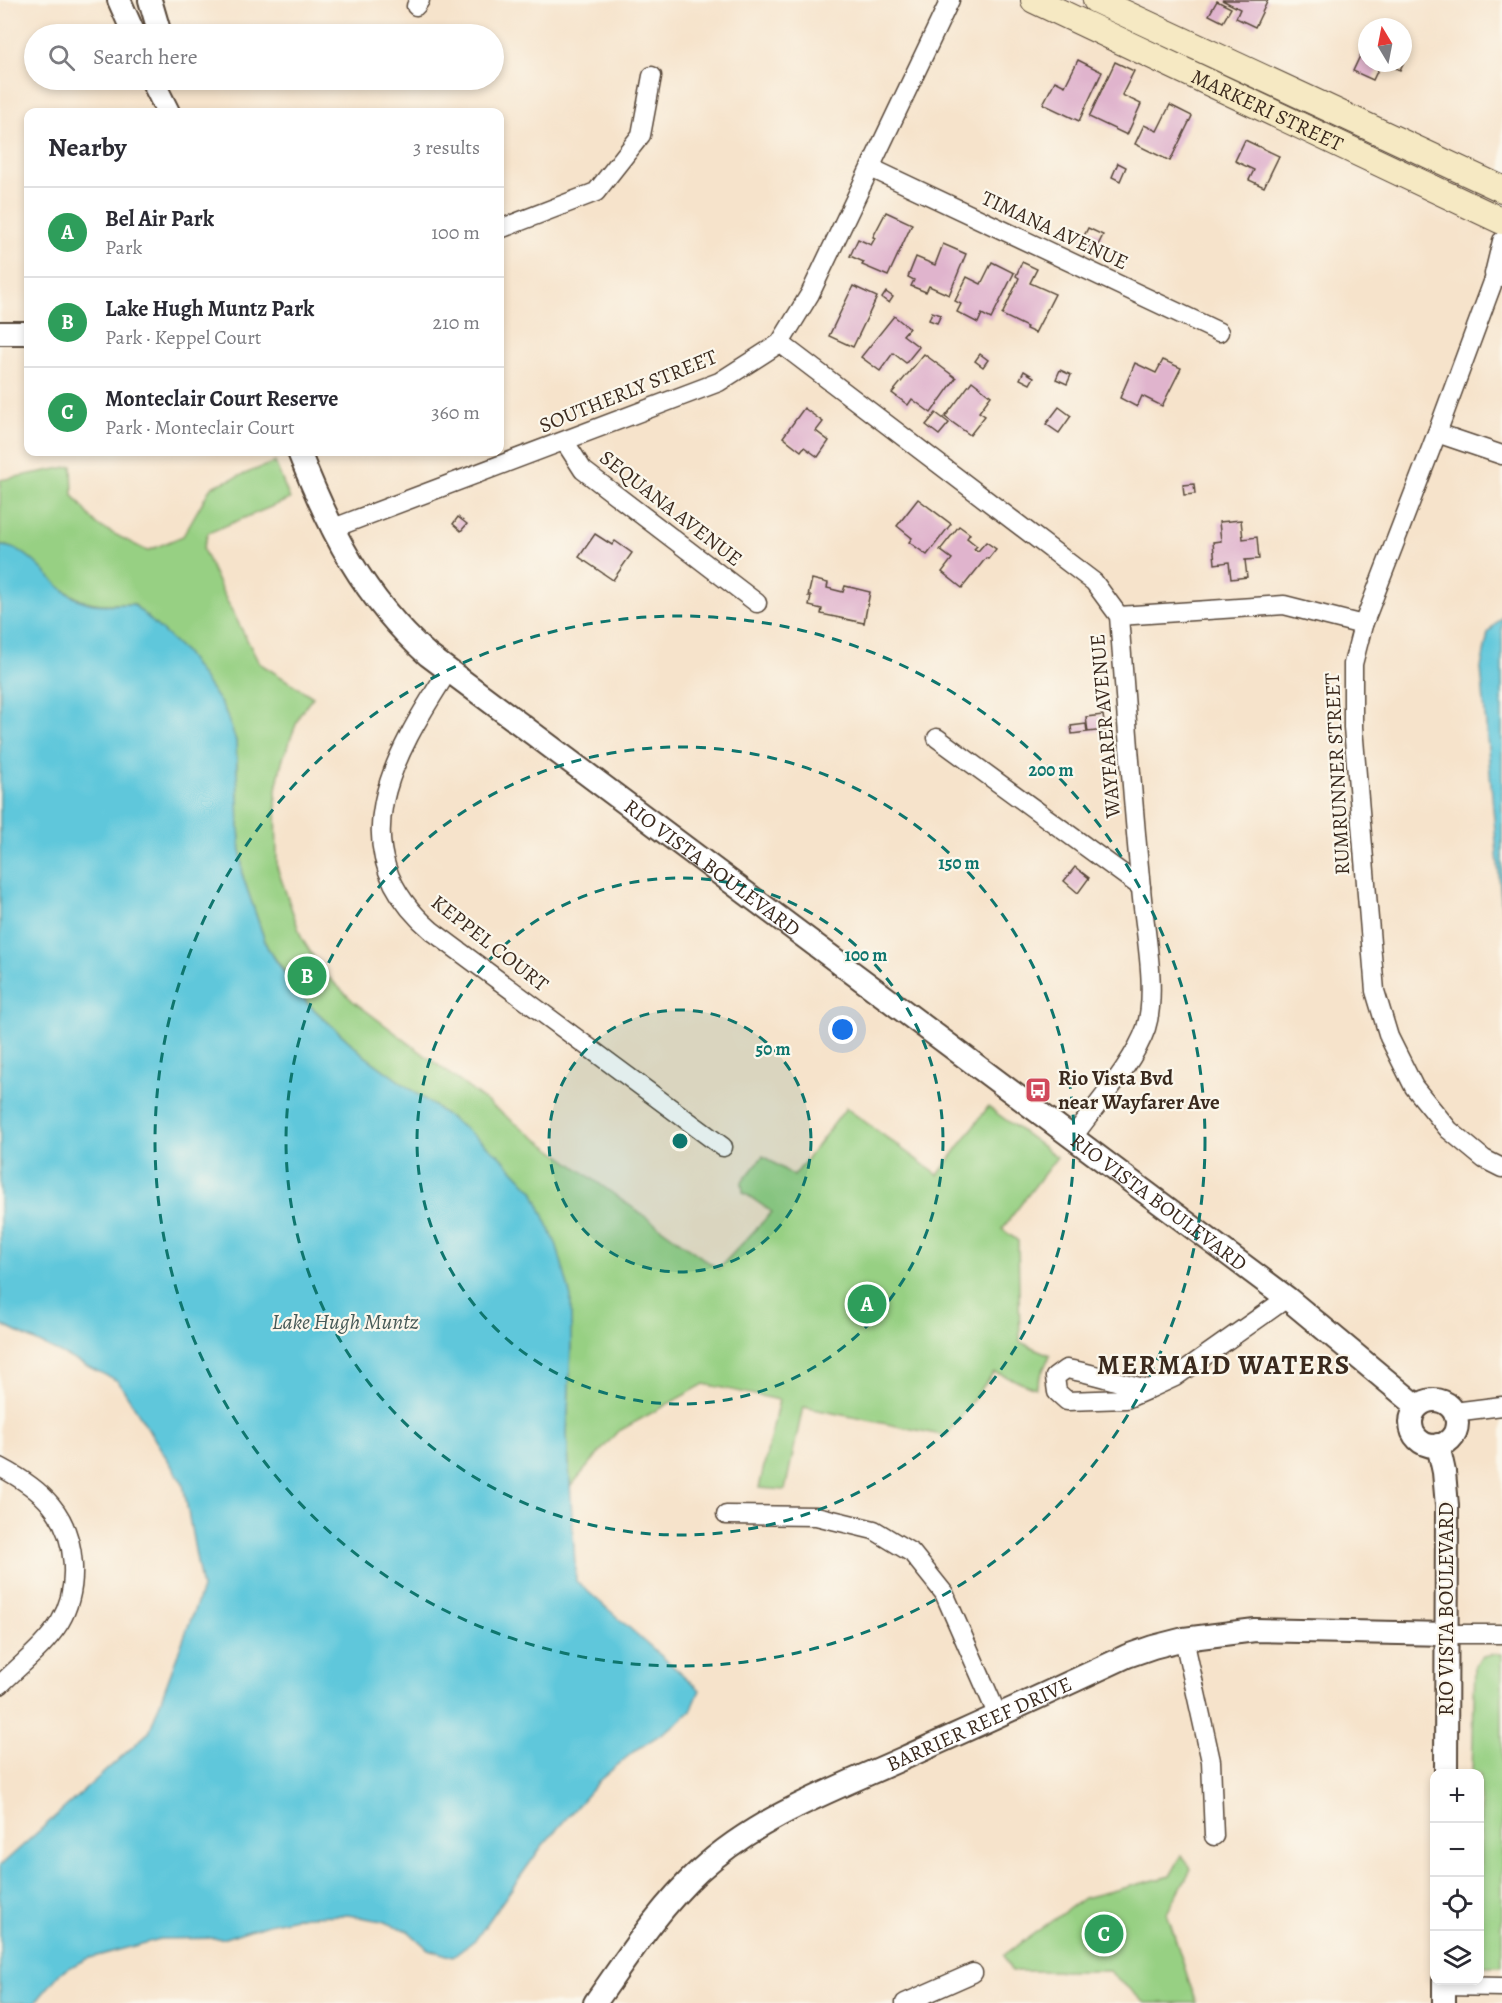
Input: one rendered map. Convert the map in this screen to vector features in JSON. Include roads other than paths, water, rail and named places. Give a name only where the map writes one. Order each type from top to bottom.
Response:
[{"type":"main road","name":"MARKERI STREET","points":[[1034,0],[1502,221]]},
{"type":"main road","name":"MARKERI STREET","points":[[1096,0],[1502,189]]},
{"type":"street","points":[[119,0],[130,24]]},
{"type":"street","points":[[150,0],[157,24]]},
{"type":"street","name":"SOUTHERLY STREET","points":[[331,529],[719,382],[780,343],[810,294],[950,0]]},
{"type":"street","points":[[504,227],[596,192],[641,135],[652,76]]},
{"type":"street","points":[[157,90],[166,108]]},
{"type":"street","points":[[172,90],[175,108]]},
{"type":"street","name":"TIMANA AVENUE","points":[[871,168],[1219,332]]},
{"type":"street","name":"RUMRUNNER STREET","points":[[1493,282],[1502,241]]},
{"type":"street","name":"RUMRUNNER STREET","points":[[1502,264],[1493,282],[1363,625],[1353,664],[1353,727],[1375,992],[1389,1037],[1414,1087],[1449,1130],[1484,1159],[1502,1168]]},
{"type":"street","points":[[0,333],[24,333]]},
{"type":"street","name":"WAYFARER AVENUE","points":[[780,343],[1094,582],[1119,616],[1150,981],[1150,1006],[1146,1026],[1133,1055],[1073,1137]]},
{"type":"street","points":[[1437,433],[1502,455]]},
{"type":"street","name":"SEQUANA AVENUE","points":[[565,442],[583,471],[757,603]]},
{"type":"street","name":"RIO VISTA BOULEVARD","points":[[301,456],[331,529],[367,589],[402,632],[448,671],[1287,1299],[1417,1406]]},
{"type":"street","points":[[1119,616],[1284,605],[1363,625]]},
{"type":"street","name":"KEPPEL COURT","points":[[448,671],[408,740],[392,773],[383,800],[380,821],[382,851],[397,892],[418,919],[432,931],[723,1147]]},
{"type":"street","points":[[937,738],[1141,887]]},
{"type":"street","points":[[1149,1389],[1174,1377],[1287,1299]]},
{"type":"street","points":[[1439,1400],[1448,1405],[1454,1412],[1456,1427],[1453,1435],[1438,1445],[1422,1442],[1412,1429],[1413,1413],[1417,1406],[1424,1402],[1439,1400]]},
{"type":"street","points":[[1454,1412],[1502,1406]]},
{"type":"street","name":"RIO VISTA BOULEVARD","points":[[1438,1445],[1444,1472],[1447,1506],[1446,1769]]},
{"type":"street","points":[[0,1467],[23,1480],[53,1507],[69,1542],[73,1561],[69,1602],[61,1620],[51,1635],[0,1685]]},
{"type":"street","points":[[726,1515],[816,1516],[874,1530],[912,1553],[944,1593],[998,1716]]},
{"type":"street","name":"BARRIER REEF DRIVE","points":[[595,2003],[668,1905],[699,1871],[730,1846],[771,1819],[1127,1656],[1184,1640],[1256,1630],[1448,1634]]},
{"type":"street","points":[[1448,1634],[1502,1634]]},
{"type":"street","points":[[1184,1640],[1211,1761],[1214,1836]]},
{"type":"street","points":[[905,2003],[973,1973]]},
{"type":"street","points":[[1444,1990],[1502,1986]]},
{"type":"water","name":"Lake Hugh Muntz","points":[[0,546],[23,553],[61,588],[83,601],[101,605],[133,604],[185,652],[224,708],[236,741],[243,877],[267,947],[308,1004],[366,1057],[499,1155],[533,1191],[557,1246],[571,1297],[567,1434],[576,1581],[700,1690],[691,1711],[678,1723],[633,1752],[600,1780],[542,1846],[476,1939],[453,1957],[428,1949],[408,1931],[382,1921],[348,1915],[305,1916],[268,1924],[225,1938],[160,1939],[86,1959],[61,1972],[35,2003],[0,2003],[0,1866],[149,1732],[202,1589],[183,1484],[118,1381],[0,1324]]},
{"type":"water","points":[[1502,616],[1502,911],[1481,668],[1488,633]]},
{"type":"place","name":"Lake Hugh Muntz Park","points":[[307,976]]},
{"type":"place","name":"Rio Vista Bvd near Wayfarer Ave","points":[[1038,1090]]},
{"type":"place","name":"Bel Air Park","points":[[867,1304]]},
{"type":"place","name":"Monteclair Court Reserve","points":[[1104,1934]]},
{"type":"district","name":"MERMAID WATERS","points":[[1224,1365]]}]
